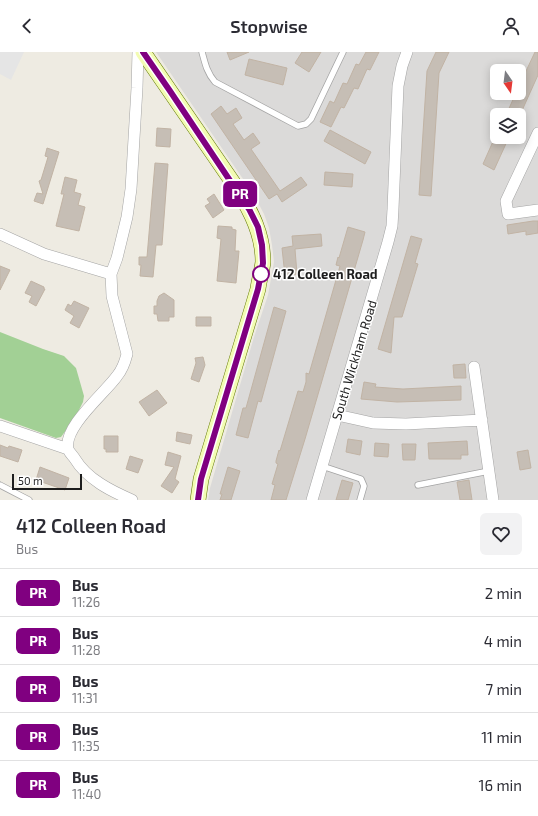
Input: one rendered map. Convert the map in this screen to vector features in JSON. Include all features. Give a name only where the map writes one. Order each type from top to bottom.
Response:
[{"type":"street","points":[[132,500],[106,488],[91,477],[77,463],[68,449],[69,439],[73,428],[81,417],[107,390],[118,375],[125,362],[127,354],[112,296],[111,274],[117,258],[127,217],[131,189],[138,52]]},
{"type":"street","points":[[143,52],[238,190],[258,227],[262,245],[263,263],[258,289],[201,479],[198,500]]},
{"type":"street","name":"South Wickham Road","points":[[312,500],[391,232],[398,86],[402,66],[407,52]]},
{"type":"street","points":[[538,133],[506,201],[508,214],[538,210]]},
{"type":"street","points":[[0,234],[44,254],[111,274]]},
{"type":"street","points":[[474,368],[493,500]]},
{"type":"street","points":[[337,415],[373,423],[412,424],[482,420]]},
{"type":"street","points":[[0,426],[68,449]]},
{"type":"lane","points":[[202,52],[210,77],[215,82],[298,126],[306,124],[311,119],[343,52]]},
{"type":"lane","points":[[322,466],[361,479],[364,486],[360,500]]},
{"type":"lane","points":[[418,485],[489,471]]},
{"type":"lane","points":[[0,485],[29,500]]},
{"type":"shaded area","points":[[0,52],[24,52],[11,80],[0,74]]},
{"type":"shaded area","points":[[156,52],[538,52],[538,500],[208,500],[210,488],[254,337],[268,295],[274,262],[269,228],[264,214],[254,195]]},
{"type":"green space","points":[[0,332],[64,356],[76,368],[84,396],[83,402],[75,418],[61,437],[56,438],[0,418]]},
{"type":"building","points":[[227,52],[249,52],[230,60]]},
{"type":"building","points":[[302,52],[321,52],[309,72],[295,63]]},
{"type":"building","points":[[366,52],[379,52],[370,70],[367,69],[358,89],[354,88],[344,108],[341,107],[331,127],[320,122],[330,101],[334,103],[343,83],[347,84],[356,64],[359,65]]},
{"type":"building","points":[[436,52],[449,52],[439,73],[431,196],[419,195],[427,71]]},
{"type":"building","points":[[535,52],[538,52],[538,75],[523,108],[509,108],[513,100],[526,100],[526,71]]},
{"type":"building","points":[[249,59],[287,68],[283,85],[245,75]]},
{"type":"building","points":[[221,106],[227,114],[236,108],[242,118],[233,124],[244,140],[253,133],[260,143],[251,149],[280,191],[301,177],[307,185],[282,202],[277,194],[269,199],[211,114]]},
{"type":"building","points":[[157,128],[171,129],[170,147],[156,146]]},
{"type":"building","points":[[330,130],[371,152],[365,164],[324,141]]},
{"type":"building","points":[[492,144],[506,144],[494,170],[483,164]]},
{"type":"building","points":[[47,148],[59,152],[43,204],[34,201],[37,193],[43,194],[39,181],[41,180],[48,157],[45,156]]},
{"type":"building","points":[[155,163],[168,164],[162,245],[156,245],[153,277],[140,276],[141,265],[139,265],[139,257],[147,257]]},
{"type":"building","points":[[325,172],[353,174],[352,187],[324,185]]},
{"type":"building","points":[[65,177],[77,180],[74,192],[81,194],[78,205],[85,207],[79,231],[56,226],[64,194],[61,194]]},
{"type":"building","points":[[214,194],[224,210],[213,218],[205,206],[210,203],[207,199]]},
{"type":"building","points":[[538,221],[538,233],[526,235],[526,231],[508,234],[507,225]]},
{"type":"building","points":[[218,226],[232,227],[232,229],[236,230],[235,251],[239,251],[236,283],[217,281],[221,239],[217,238]]},
{"type":"building","points":[[348,227],[365,232],[363,240],[286,500],[271,500],[275,485],[272,484],[278,464],[276,461],[279,450],[280,451],[298,391],[303,392],[306,382],[306,373],[309,374],[340,266],[336,265]]},
{"type":"building","points":[[321,234],[322,246],[295,249],[297,274],[285,276],[282,248],[293,246],[292,236]]},
{"type":"building","points":[[411,236],[422,239],[415,263],[418,264],[402,317],[394,317],[391,353],[378,349]]},
{"type":"building","points":[[0,266],[10,270],[0,290]]},
{"type":"building","points":[[31,281],[44,287],[45,289],[36,306],[29,302],[32,296],[25,293]]},
{"type":"building","points":[[164,293],[174,300],[174,317],[169,317],[169,321],[158,321],[157,314],[154,314],[154,306],[157,306],[159,296]]},
{"type":"building","points":[[74,301],[89,308],[79,328],[70,323],[74,316],[65,310],[68,304],[71,306]]},
{"type":"building","points":[[274,307],[286,311],[261,402],[258,401],[248,438],[236,435],[243,408],[246,408]]},
{"type":"building","points":[[196,317],[211,317],[211,326],[196,326]]},
{"type":"building","points":[[203,357],[205,365],[199,382],[191,379],[196,363],[195,358]]},
{"type":"building","points":[[465,364],[466,378],[454,378],[453,365]]},
{"type":"building","points":[[364,382],[376,384],[375,387],[403,389],[461,386],[461,400],[397,402],[361,399]]},
{"type":"building","points":[[157,390],[167,403],[149,416],[139,402]]},
{"type":"building","points":[[177,432],[192,435],[190,444],[176,441]]},
{"type":"building","points":[[104,436],[118,436],[118,452],[106,452],[106,449],[104,449]]},
{"type":"building","points":[[348,439],[362,441],[360,455],[346,452]]},
{"type":"building","points":[[467,441],[468,455],[461,455],[461,459],[429,459],[428,443]]},
{"type":"building","points":[[375,443],[389,444],[388,457],[374,456]]},
{"type":"building","points":[[402,444],[416,444],[415,460],[403,460]]},
{"type":"building","points":[[0,445],[22,450],[18,462],[0,456]]},
{"type":"building","points":[[528,450],[531,468],[520,470],[517,452]]},
{"type":"building","points":[[168,452],[181,456],[175,479],[179,482],[172,493],[161,486],[174,467],[165,465]]},
{"type":"building","points":[[130,456],[143,460],[138,473],[126,469]]},
{"type":"building","points":[[40,467],[69,478],[65,490],[36,480]]},
{"type":"building","points":[[228,467],[240,471],[231,500],[220,500],[222,494],[220,494]]},
{"type":"building","points":[[342,480],[353,483],[348,500],[336,500]]},
{"type":"building","points":[[469,480],[472,500],[460,500],[457,482]]},
{"type":"bus line","name":"PR","points":[[143,52],[244,199],[258,227],[262,245],[263,263],[258,289],[201,479],[198,500]]},
{"type":"place","name":"412 Colleen Road","points":[[261,274]]}]
